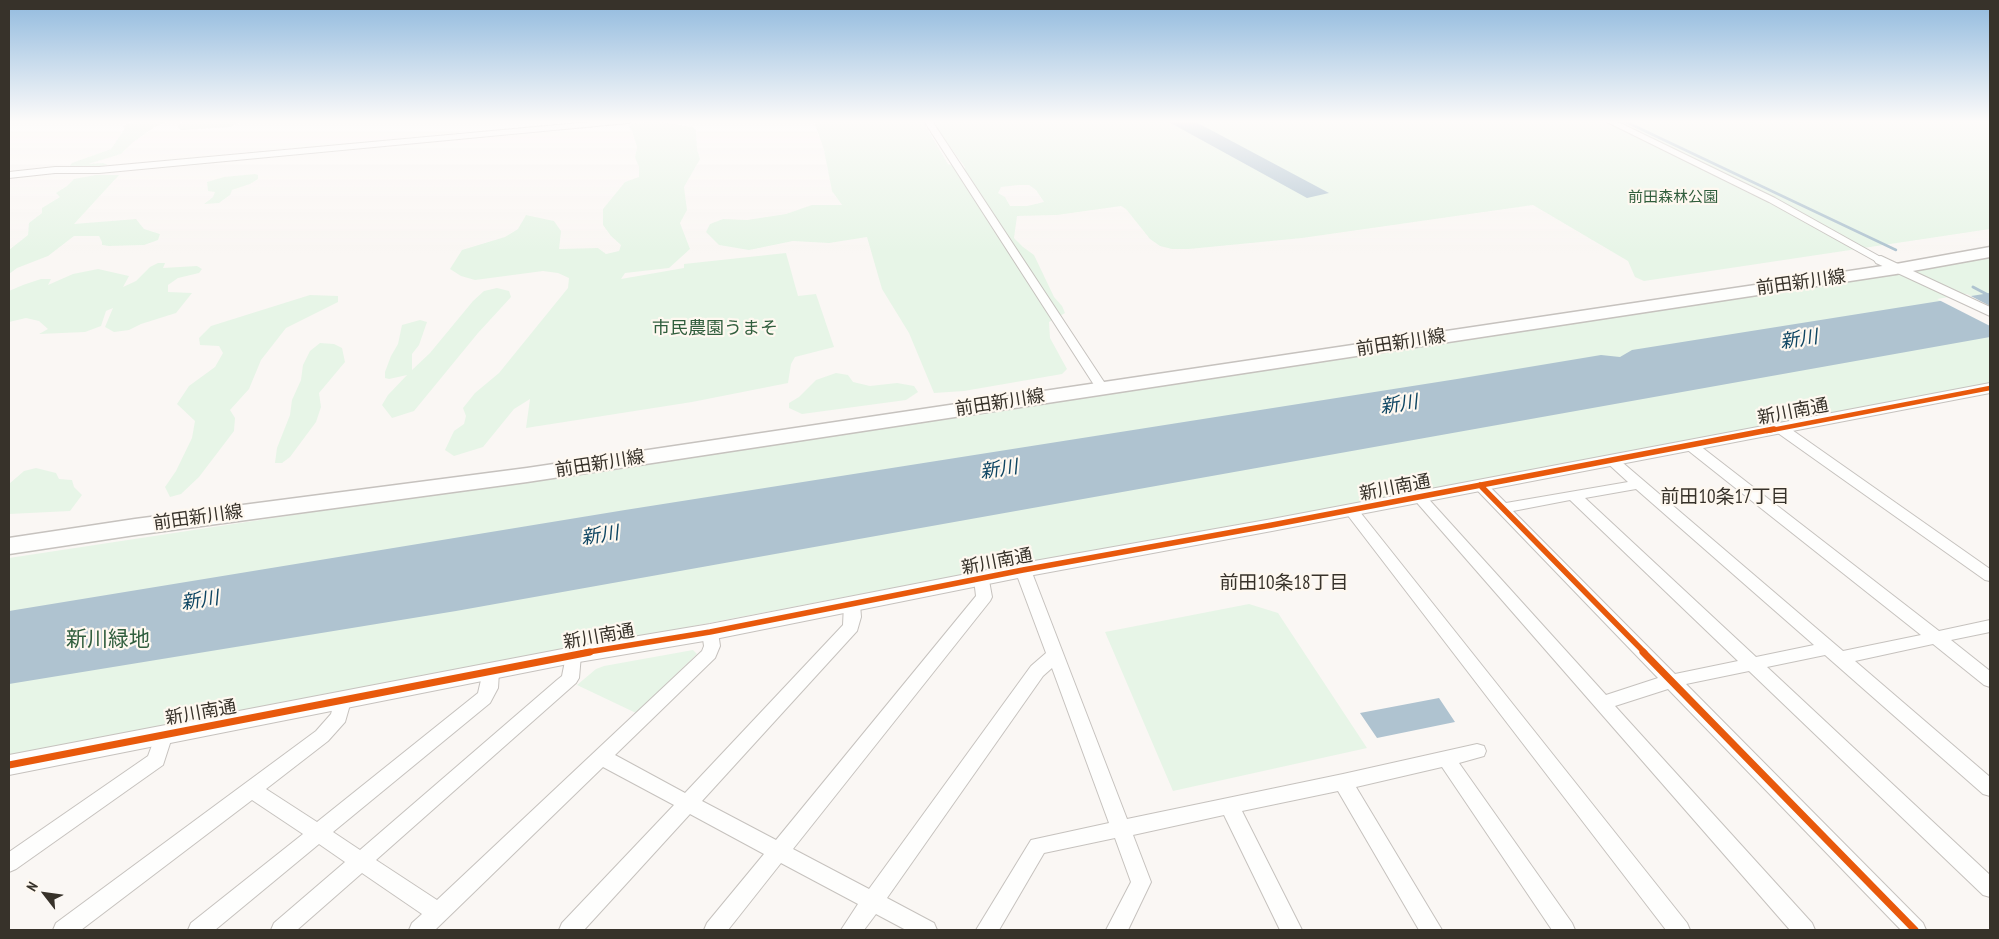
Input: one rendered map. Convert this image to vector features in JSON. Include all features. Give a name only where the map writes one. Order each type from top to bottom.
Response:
[{"type":"main road","name":"前田新川線","points":[[1898,269],[1990,244]]},
{"type":"main road","name":"前田新川線","points":[[9,534],[577,457],[1099,383],[1898,269],[1990,252]]},
{"type":"main road","name":"前田新川線","points":[[9,546],[135,527],[527,475],[1099,383]]},
{"type":"street","points":[[9,175],[55,170],[99,170],[155,165]]},
{"type":"street","points":[[957,165],[1099,383]]},
{"type":"street","points":[[1699,165],[1772,200],[1990,318]]},
{"type":"street","points":[[1898,269],[1990,312]]},
{"type":"street","name":"新川南通","points":[[9,765],[573,655],[710,632],[1023,570],[1480,486],[1990,388]]},
{"type":"street","points":[[1780,428],[1990,576]]},
{"type":"street","points":[[1690,445],[1990,680]]},
{"type":"street","points":[[1611,460],[1990,788]]},
{"type":"street","points":[[1502,508],[1639,484]]},
{"type":"street","points":[[1480,486],[1915,930]]},
{"type":"street","points":[[1573,495],[1990,888]]},
{"type":"street","points":[[1419,497],[1804,930]]},
{"type":"street","points":[[1351,510],[1680,930]]},
{"type":"street","points":[[1023,570],[1141,882],[1117,930]]},
{"type":"street","points":[[715,930],[984,597],[982,579]]},
{"type":"street","points":[[570,930],[850,627],[853,617],[852,604]]},
{"type":"street","points":[[1602,703],[1671,680],[1752,664],[1834,653],[1990,626]]},
{"type":"street","points":[[420,930],[709,654],[712,646],[710,632]]},
{"type":"street","points":[[282,930],[563,685],[570,678],[573,655]]},
{"type":"street","points":[[852,930],[1037,670],[1055,655]]},
{"type":"street","points":[[199,930],[484,698],[489,688],[490,672]]},
{"type":"street","points":[[64,930],[325,732],[339,717],[342,701]]},
{"type":"street","points":[[9,863],[156,760],[164,734]]},
{"type":"street","points":[[987,930],[1038,846],[1343,782],[1477,751]]},
{"type":"street","points":[[601,757],[926,930]]},
{"type":"street","points":[[1446,758],[1564,930]]},
{"type":"street","points":[[1343,782],[1431,930]]},
{"type":"street","points":[[250,789],[439,913]]},
{"type":"street","points":[[1229,806],[1291,930]]},
{"type":"green space","points":[[71,165],[108,165],[99,167],[69,167]]},
{"type":"green space","name":"市民農園うまそ","points":[[638,165],[697,165],[684,187],[687,210],[680,223],[690,249],[669,268],[625,273],[621,279],[684,268],[684,264],[786,253],[798,296],[816,294],[834,347],[795,357],[791,364],[788,383],[692,402],[526,428],[530,399],[514,409],[483,447],[454,456],[445,450],[454,431],[464,424],[466,416],[463,408],[475,393],[499,373],[568,288],[569,278],[558,273],[543,271],[475,280],[461,276],[450,269],[462,250],[505,237],[518,229],[526,215],[554,221],[561,231],[559,249],[598,248],[606,254],[619,251],[621,245],[603,225],[603,209],[625,182],[639,177]]},
{"type":"green space","name":"前田森林公園","points":[[827,165],[950,165],[964,170],[963,165],[1990,165],[1990,229],[1644,281],[1635,277],[1628,261],[1533,205],[1302,238],[1189,249],[1172,249],[1160,246],[1150,239],[1126,209],[1121,206],[1057,215],[1017,216],[1014,238],[1034,255],[1054,297],[1065,313],[1049,322],[1050,338],[1067,369],[1062,374],[964,391],[934,393],[909,333],[882,289],[867,237],[829,243],[793,241],[749,250],[719,245],[706,232],[710,224],[723,219],[747,220],[786,214],[812,205],[842,205],[832,191]],"holes":[[[1029,185],[1036,190],[1044,202],[1027,206],[1010,206],[1005,197],[998,193],[1001,187]]]},
{"type":"green space","points":[[96,175],[119,175],[74,224],[136,219],[144,229],[160,234],[158,240],[144,245],[109,246],[102,245],[99,236],[74,236],[48,256],[17,268],[9,274],[9,250],[28,235],[29,223],[42,213],[42,208],[60,197],[56,193],[74,179]]},
{"type":"green space","points":[[258,175],[258,179],[232,190],[230,195],[219,203],[204,204],[213,197],[215,192],[208,191],[207,182],[224,177]]},
{"type":"green space","name":"新川緑地","points":[[1990,258],[1990,383],[1242,525],[991,569],[9,757],[9,558]]},
{"type":"green space","points":[[158,263],[165,263],[163,268],[197,266],[202,269],[199,273],[178,278],[168,285],[168,292],[192,293],[176,313],[141,324],[129,330],[114,332],[105,327],[113,308],[106,311],[101,326],[85,332],[39,334],[48,329],[39,321],[26,318],[9,322],[9,291],[23,285],[41,279],[51,279],[48,285],[73,274],[98,269],[129,276],[123,287],[136,281],[150,267]]},
{"type":"green space","points":[[497,288],[509,291],[511,297],[478,333],[414,411],[392,418],[382,405],[388,395],[407,375],[389,379],[385,378],[385,372],[398,344],[402,325],[420,320],[427,322],[419,345],[412,354],[412,370],[430,353],[473,301],[484,291]]},
{"type":"green space","points":[[310,295],[338,296],[338,302],[286,328],[261,360],[249,389],[230,410],[235,418],[234,431],[199,477],[181,494],[170,497],[165,487],[176,471],[192,438],[195,421],[177,404],[189,386],[215,367],[223,353],[219,346],[200,345],[199,338],[211,326]]},
{"type":"green space","points":[[320,343],[334,344],[342,348],[345,362],[319,393],[321,407],[316,422],[290,457],[282,463],[275,463],[277,448],[290,415],[292,400],[301,380],[303,365],[310,351]]},
{"type":"green space","points":[[836,373],[848,375],[853,382],[870,386],[897,383],[914,386],[918,392],[906,400],[802,414],[789,408],[789,403],[799,397],[816,380]]},
{"type":"green space","points":[[36,468],[56,473],[59,479],[72,480],[74,487],[82,495],[70,511],[9,514],[9,484],[24,471]]},
{"type":"green space","points":[[1249,604],[1278,613],[1367,748],[1173,791],[1105,632]]},
{"type":"green space","points":[[693,650],[697,654],[636,713],[577,685],[596,669],[604,666]]},
{"type":"water","points":[[1247,165],[1276,165],[1329,193],[1307,198]]},
{"type":"water","name":"新川","points":[[1990,293],[1990,337],[456,611],[9,684],[9,611],[625,510],[1601,355],[1620,357],[1632,350]]},
{"type":"water","points":[[1439,698],[1455,722],[1377,738],[1360,713]]},
{"type":"pier","points":[[1967,294],[1990,306],[1990,326],[1937,299]]},
{"type":"waterway","points":[[1716,165],[1896,250]]},
{"type":"waterway","points":[[1973,287],[1990,296]]},
{"type":"cycle path","points":[[9,765],[573,655],[710,632],[1023,570],[1272,525],[1990,388]]},
{"type":"cycle path","points":[[1480,485],[1915,930]]},
{"type":"district","name":"前田10条17丁目","points":[[1725,498]]},
{"type":"district","name":"前田10条18丁目","points":[[1284,584]]}]
